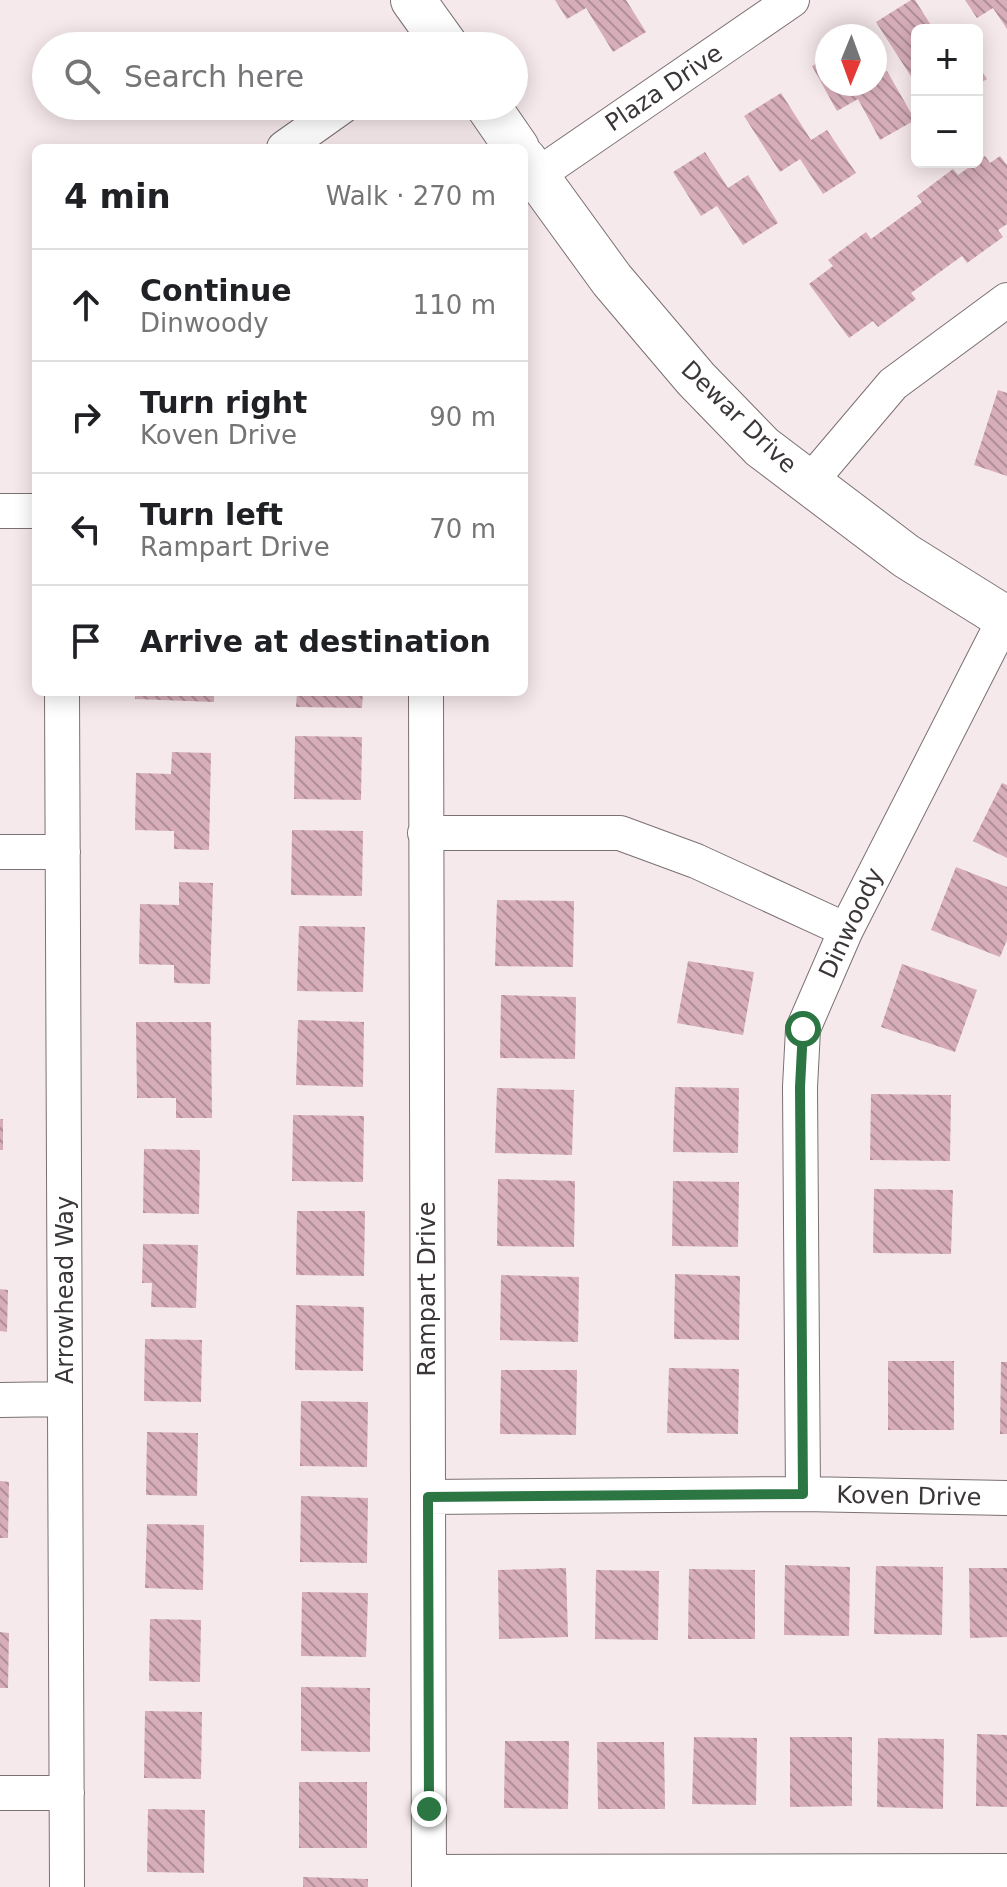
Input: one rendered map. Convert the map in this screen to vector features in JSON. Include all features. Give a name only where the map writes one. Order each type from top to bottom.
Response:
[{"type":"street","points":[[413,0],[432,32]]},
{"type":"street","name":"Plaza Drive","points":[[528,159],[792,0]]},
{"type":"street","points":[[290,144],[323,120]]},
{"type":"street","name":"Dewar Drive","points":[[497,120],[514,144]]},
{"type":"street","name":"Dewar Drive","points":[[528,165],[612,280],[696,379],[762,447],[906,556],[1006,618]]},
{"type":"street","points":[[809,483],[893,384],[1003,312]]},
{"type":"street","points":[[0,511],[32,511]]},
{"type":"street","name":"Dinwoody","points":[[803,1494],[800,1087],[803,1029],[846,930],[1006,618]]},
{"type":"street","name":"Arrowhead Way","points":[[62,696],[67,1887]]},
{"type":"street","name":"Rampart Drive","points":[[426,696],[429,1879]]},
{"type":"street","points":[[425,833],[620,833],[696,861],[846,930]]},
{"type":"street","points":[[0,852],[63,852]]},
{"type":"street","points":[[0,1400],[65,1399]]},
{"type":"street","name":"Koven Drive","points":[[428,1497],[803,1494],[1007,1498]]},
{"type":"street","points":[[0,1793],[67,1793]]},
{"type":"street","points":[[429,1879],[1007,1871]]},
{"type":"building","points":[[555,0],[626,0],[646,32],[613,52],[586,8],[567,19]]},
{"type":"building","points":[[915,0],[930,24],[911,24],[911,76],[887,39],[887,24],[876,22]]},
{"type":"building","points":[[965,0],[1007,0],[1007,29],[993,8],[977,18]]},
{"type":"building","points":[[887,71],[911,113],[911,122],[880,140],[858,99],[837,111],[829,96],[887,96]]},
{"type":"building","points":[[781,93],[811,140],[827,130],[856,173],[823,194],[800,159],[780,172],[744,116]]},
{"type":"building","points":[[705,152],[728,188],[748,175],[778,223],[743,245],[717,206],[701,216],[673,172]]},
{"type":"building","points":[[1000,156],[1007,165],[1007,224],[998,230],[1003,237],[967,263],[962,256],[911,293],[916,299],[878,327],[873,321],[849,338],[809,284],[833,266],[828,260],[866,232],[871,239],[922,202],[917,196],[953,169],[958,175],[968,168],[983,168],[983,157],[990,163]]},
{"type":"building","points":[[998,390],[1007,393],[1007,476],[974,465]]},
{"type":"building","points":[[135,696],[214,696],[214,702],[135,699]]},
{"type":"building","points":[[297,696],[363,696],[362,708],[296,707]]},
{"type":"building","points":[[295,736],[362,737],[361,800],[294,799]]},
{"type":"building","points":[[172,752],[211,753],[209,850],[174,849],[174,831],[135,830],[136,773],[171,774]]},
{"type":"building","points":[[1002,783],[1007,785],[1007,858],[973,841]]},
{"type":"building","points":[[292,830],[363,831],[362,896],[291,895]]},
{"type":"building","points":[[956,867],[1007,887],[1007,940],[1000,957],[931,930]]},
{"type":"building","points":[[179,882],[213,883],[210,984],[174,983],[174,965],[139,964],[140,904],[179,905]]},
{"type":"building","points":[[497,900],[574,901],[573,967],[495,966]]},
{"type":"building","points":[[299,926],[365,927],[363,992],[297,991]]},
{"type":"building","points":[[688,961],[754,972],[743,1035],[677,1023]]},
{"type":"building","points":[[902,964],[977,990],[955,1052],[881,1027]]},
{"type":"building","points":[[501,995],[576,997],[575,1059],[500,1058]]},
{"type":"building","points":[[298,1020],[364,1022],[363,1087],[296,1085]]},
{"type":"building","points":[[136,1022],[211,1022],[212,1118],[176,1118],[176,1098],[137,1098]]},
{"type":"building","points":[[675,1087],[739,1088],[738,1153],[673,1152]]},
{"type":"building","points":[[497,1088],[574,1090],[572,1155],[495,1153]]},
{"type":"building","points":[[871,1094],[951,1095],[950,1161],[870,1160]]},
{"type":"building","points":[[293,1115],[364,1116],[363,1182],[292,1181]]},
{"type":"building","points":[[0,1119],[3,1119],[3,1150],[0,1150]]},
{"type":"building","points":[[144,1149],[200,1150],[199,1214],[143,1213]]},
{"type":"building","points":[[498,1179],[575,1181],[574,1247],[497,1246]]},
{"type":"building","points":[[673,1181],[739,1182],[738,1247],[672,1246]]},
{"type":"building","points":[[874,1189],[953,1190],[951,1254],[873,1253]]},
{"type":"building","points":[[297,1211],[365,1211],[364,1276],[296,1275]]},
{"type":"building","points":[[143,1244],[198,1245],[196,1308],[151,1307],[152,1283],[142,1283]]},
{"type":"building","points":[[675,1274],[740,1276],[739,1340],[674,1339]]},
{"type":"building","points":[[501,1275],[579,1277],[578,1342],[500,1340]]},
{"type":"building","points":[[0,1289],[8,1290],[7,1332],[0,1331]]},
{"type":"building","points":[[296,1305],[364,1307],[363,1371],[295,1370]]},
{"type":"building","points":[[145,1339],[202,1340],[201,1402],[144,1401]]},
{"type":"building","points":[[888,1361],[954,1361],[954,1430],[888,1430]]},
{"type":"building","points":[[1001,1362],[1007,1362],[1007,1434],[1000,1434]]},
{"type":"building","points":[[669,1368],[739,1369],[738,1434],[667,1433]]},
{"type":"building","points":[[501,1370],[577,1370],[576,1435],[500,1434]]},
{"type":"building","points":[[301,1401],[368,1402],[367,1467],[300,1466]]},
{"type":"building","points":[[147,1432],[198,1433],[197,1496],[146,1495]]},
{"type":"building","points":[[0,1481],[9,1482],[8,1538],[0,1538]]},
{"type":"building","points":[[301,1496],[368,1498],[367,1563],[300,1562]]},
{"type":"building","points":[[147,1524],[204,1525],[203,1590],[145,1588]]},
{"type":"building","points":[[785,1565],[850,1567],[849,1636],[784,1635]]},
{"type":"building","points":[[876,1566],[943,1567],[942,1635],[874,1634]]},
{"type":"building","points":[[566,1568],[568,1637],[499,1639],[498,1570]]},
{"type":"building","points":[[969,1568],[1007,1568],[1007,1637],[970,1638]]},
{"type":"building","points":[[689,1569],[755,1570],[755,1639],[688,1639]]},
{"type":"building","points":[[596,1570],[659,1571],[658,1640],[595,1639]]},
{"type":"building","points":[[302,1592],[368,1593],[366,1657],[301,1656]]},
{"type":"building","points":[[150,1619],[201,1620],[200,1682],[149,1681]]},
{"type":"building","points":[[0,1632],[9,1633],[8,1688],[0,1688]]},
{"type":"building","points":[[301,1687],[370,1688],[370,1752],[301,1751]]},
{"type":"building","points":[[145,1711],[202,1712],[201,1779],[144,1778]]},
{"type":"building","points":[[977,1734],[1007,1735],[1007,1807],[976,1806]]},
{"type":"building","points":[[694,1737],[757,1738],[756,1805],[692,1804]]},
{"type":"building","points":[[790,1737],[852,1737],[852,1806],[790,1807]]},
{"type":"building","points":[[878,1738],[944,1739],[943,1809],[877,1807]]},
{"type":"building","points":[[505,1741],[569,1741],[568,1809],[504,1808]]},
{"type":"building","points":[[597,1742],[664,1742],[665,1809],[598,1809]]},
{"type":"building","points":[[299,1782],[367,1782],[367,1848],[299,1848]]},
{"type":"building","points":[[148,1809],[205,1810],[204,1873],[147,1872]]},
{"type":"building","points":[[303,1877],[368,1879],[368,1887],[303,1887]]},
{"type":"route","points":[[429,1809],[428,1497],[803,1494],[800,1087],[803,1029]]}]
